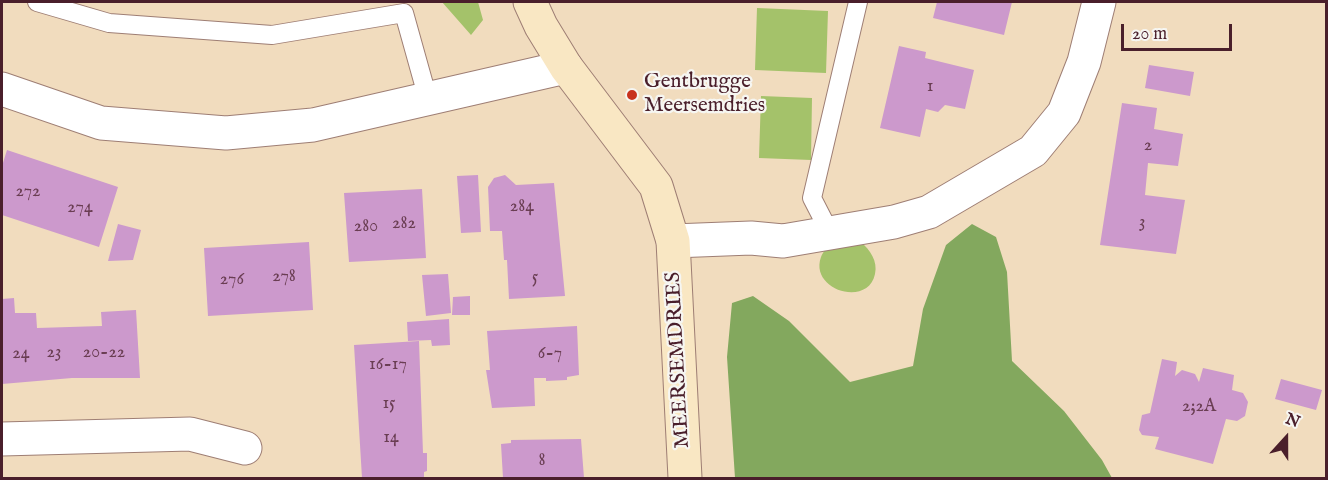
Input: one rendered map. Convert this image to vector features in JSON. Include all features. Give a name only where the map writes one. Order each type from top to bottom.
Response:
[{"type":"street","name":"MEERSEMDRIES","points":[[530,2],[541,26],[566,67],[656,186],[674,241],[685,478]]},
{"type":"street","name":"MEERSEMDRIES","points":[[674,241],[751,238],[783,241],[894,222],[929,212],[1033,150],[1064,113],[1084,62],[1098,2]]},
{"type":"street","points":[[2,89],[101,123],[226,133],[313,125],[566,67]]},
{"type":"street","points":[[2,439],[190,434],[245,448]]},
{"type":"lane","points":[[37,2],[109,22],[272,35],[405,13],[428,99]]},
{"type":"lane","points":[[830,233],[812,198],[858,2]]},
{"type":"green space","points":[[442,2],[478,2],[483,20],[471,35]]},
{"type":"green space","points":[[757,8],[828,11],[826,73],[755,70]]},
{"type":"green space","points":[[761,96],[812,98],[811,160],[759,158]]},
{"type":"green space","points":[[972,224],[996,237],[1007,272],[1012,361],[1064,411],[1102,460],[1112,478],[735,478],[727,357],[732,303],[753,296],[789,321],[850,382],[913,366],[923,309],[946,245]]},
{"type":"green space","points":[[861,242],[870,252],[876,269],[870,284],[862,290],[852,292],[841,291],[831,286],[823,278],[820,269],[824,251],[836,243]]},
{"type":"building","points":[[937,2],[1012,2],[1004,35],[933,18]]},
{"type":"building","points":[[899,46],[926,52],[925,58],[974,70],[965,109],[945,105],[938,112],[926,109],[920,137],[880,128]]},
{"type":"building","points":[[1149,65],[1194,72],[1190,96],[1145,88]]},
{"type":"building","points":[[1122,103],[1157,108],[1154,129],[1183,134],[1178,166],[1148,163],[1145,195],[1185,200],[1176,254],[1100,245]]},
{"type":"building","points":[[7,150],[118,187],[99,247],[2,215],[2,166]]},
{"type":"building","points":[[478,175],[481,232],[461,233],[457,176]]},
{"type":"building","points":[[505,175],[516,185],[554,183],[565,296],[509,299],[507,260],[504,260],[502,231],[490,231],[488,187],[494,178]]},
{"type":"building","points":[[422,189],[426,258],[349,262],[344,193]]},
{"type":"building","points":[[118,224],[141,230],[133,260],[108,261]]},
{"type":"building","points":[[309,242],[313,310],[208,316],[204,248]]},
{"type":"building","points":[[448,274],[451,313],[426,316],[422,275]]},
{"type":"building","points":[[470,296],[470,315],[452,315],[453,297]]},
{"type":"building","points":[[14,298],[15,313],[36,313],[37,328],[102,326],[101,312],[136,310],[140,378],[72,378],[2,384],[2,299]]},
{"type":"building","points":[[449,319],[450,345],[432,346],[431,340],[408,341],[407,322]]},
{"type":"building","points":[[577,326],[579,375],[567,377],[567,380],[546,381],[546,378],[534,378],[535,406],[492,408],[486,370],[490,370],[487,331]]},
{"type":"building","points":[[419,341],[423,453],[427,453],[427,471],[424,472],[424,478],[362,478],[354,345]]},
{"type":"building","points":[[1162,359],[1177,362],[1175,376],[1182,370],[1195,374],[1199,382],[1203,368],[1234,375],[1232,390],[1243,393],[1248,402],[1245,416],[1237,421],[1226,419],[1213,464],[1155,449],[1159,437],[1142,435],[1139,430],[1142,415],[1150,413]]},
{"type":"building","points":[[1281,379],[1322,390],[1316,410],[1275,399]]},
{"type":"building","points":[[581,439],[584,478],[503,478],[501,444],[511,443],[511,440]]},
{"type":"place","name":"Gentbrugge Meersemdries","points":[[632,95]]}]
